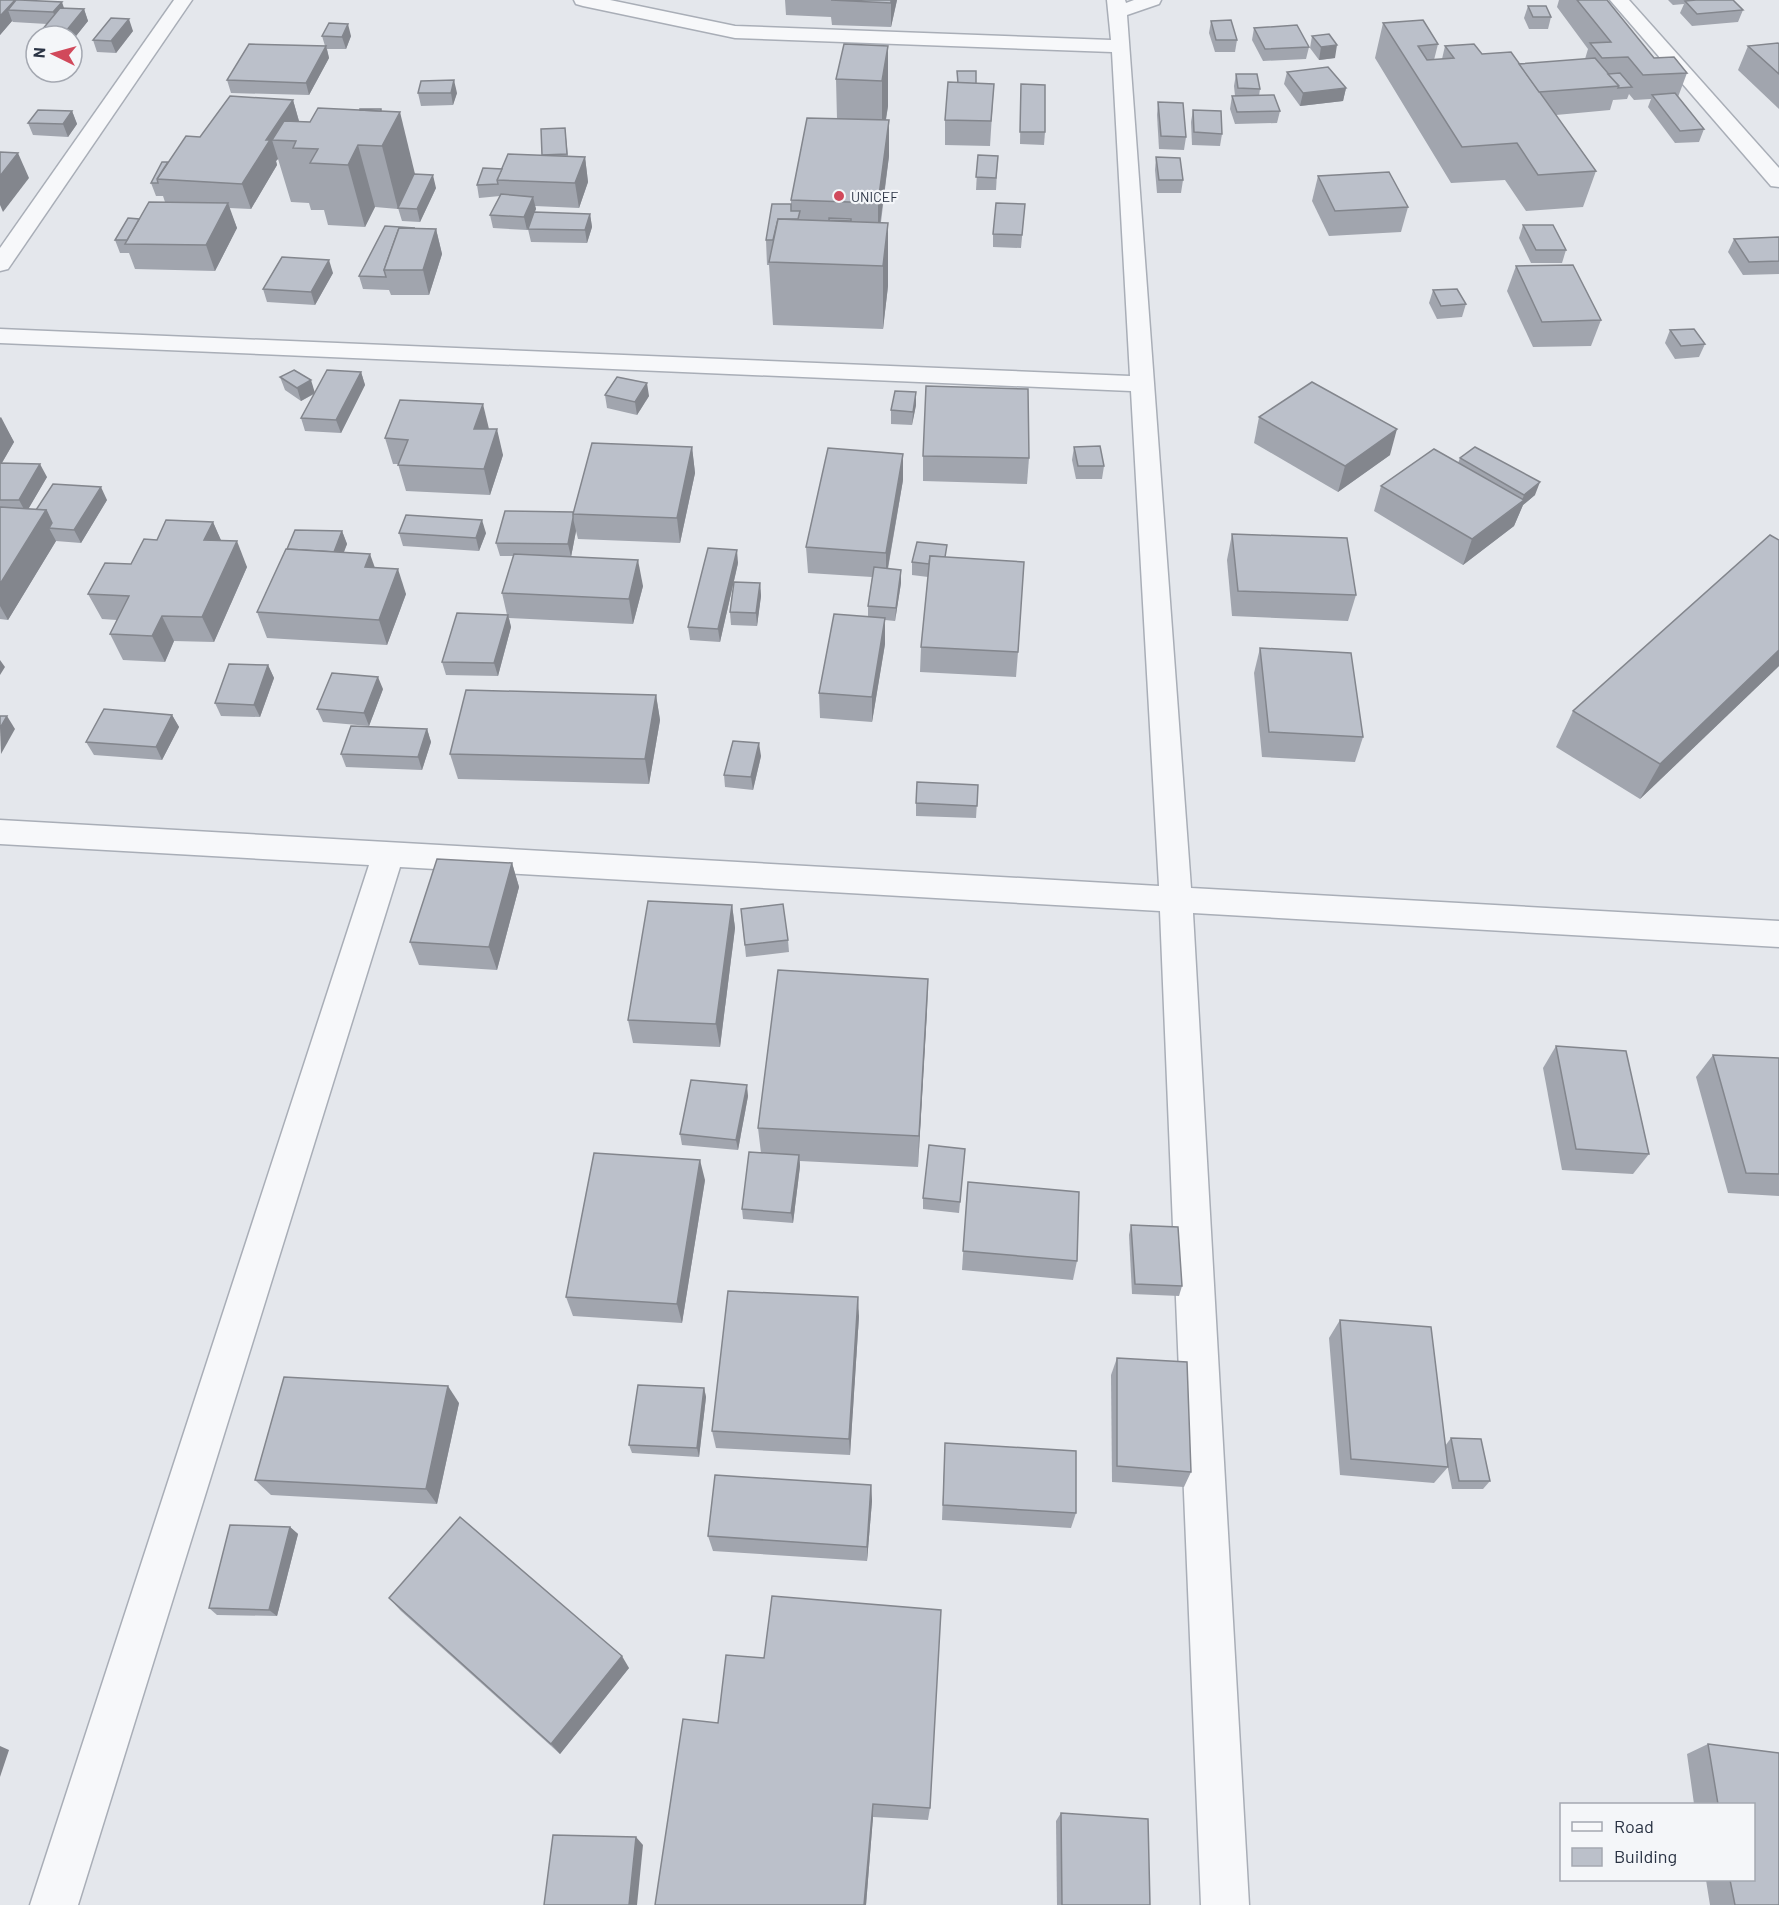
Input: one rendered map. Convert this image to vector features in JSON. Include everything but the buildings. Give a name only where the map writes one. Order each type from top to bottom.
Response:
[{"type":"street","points":[[0,264],[183,0]]},
{"type":"street","points":[[583,0],[666,8],[735,32],[1121,46]]},
{"type":"street","points":[[1152,0],[1116,6],[1121,46],[1176,899],[1225,1905]]},
{"type":"street","points":[[1618,0],[1779,181]]},
{"type":"street","points":[[0,336],[1142,384]]},
{"type":"street","points":[[0,832],[1779,934]]},
{"type":"street","points":[[54,1905],[388,854]]},
{"type":"place","name":"UNICEF","points":[[839,196]]}]
